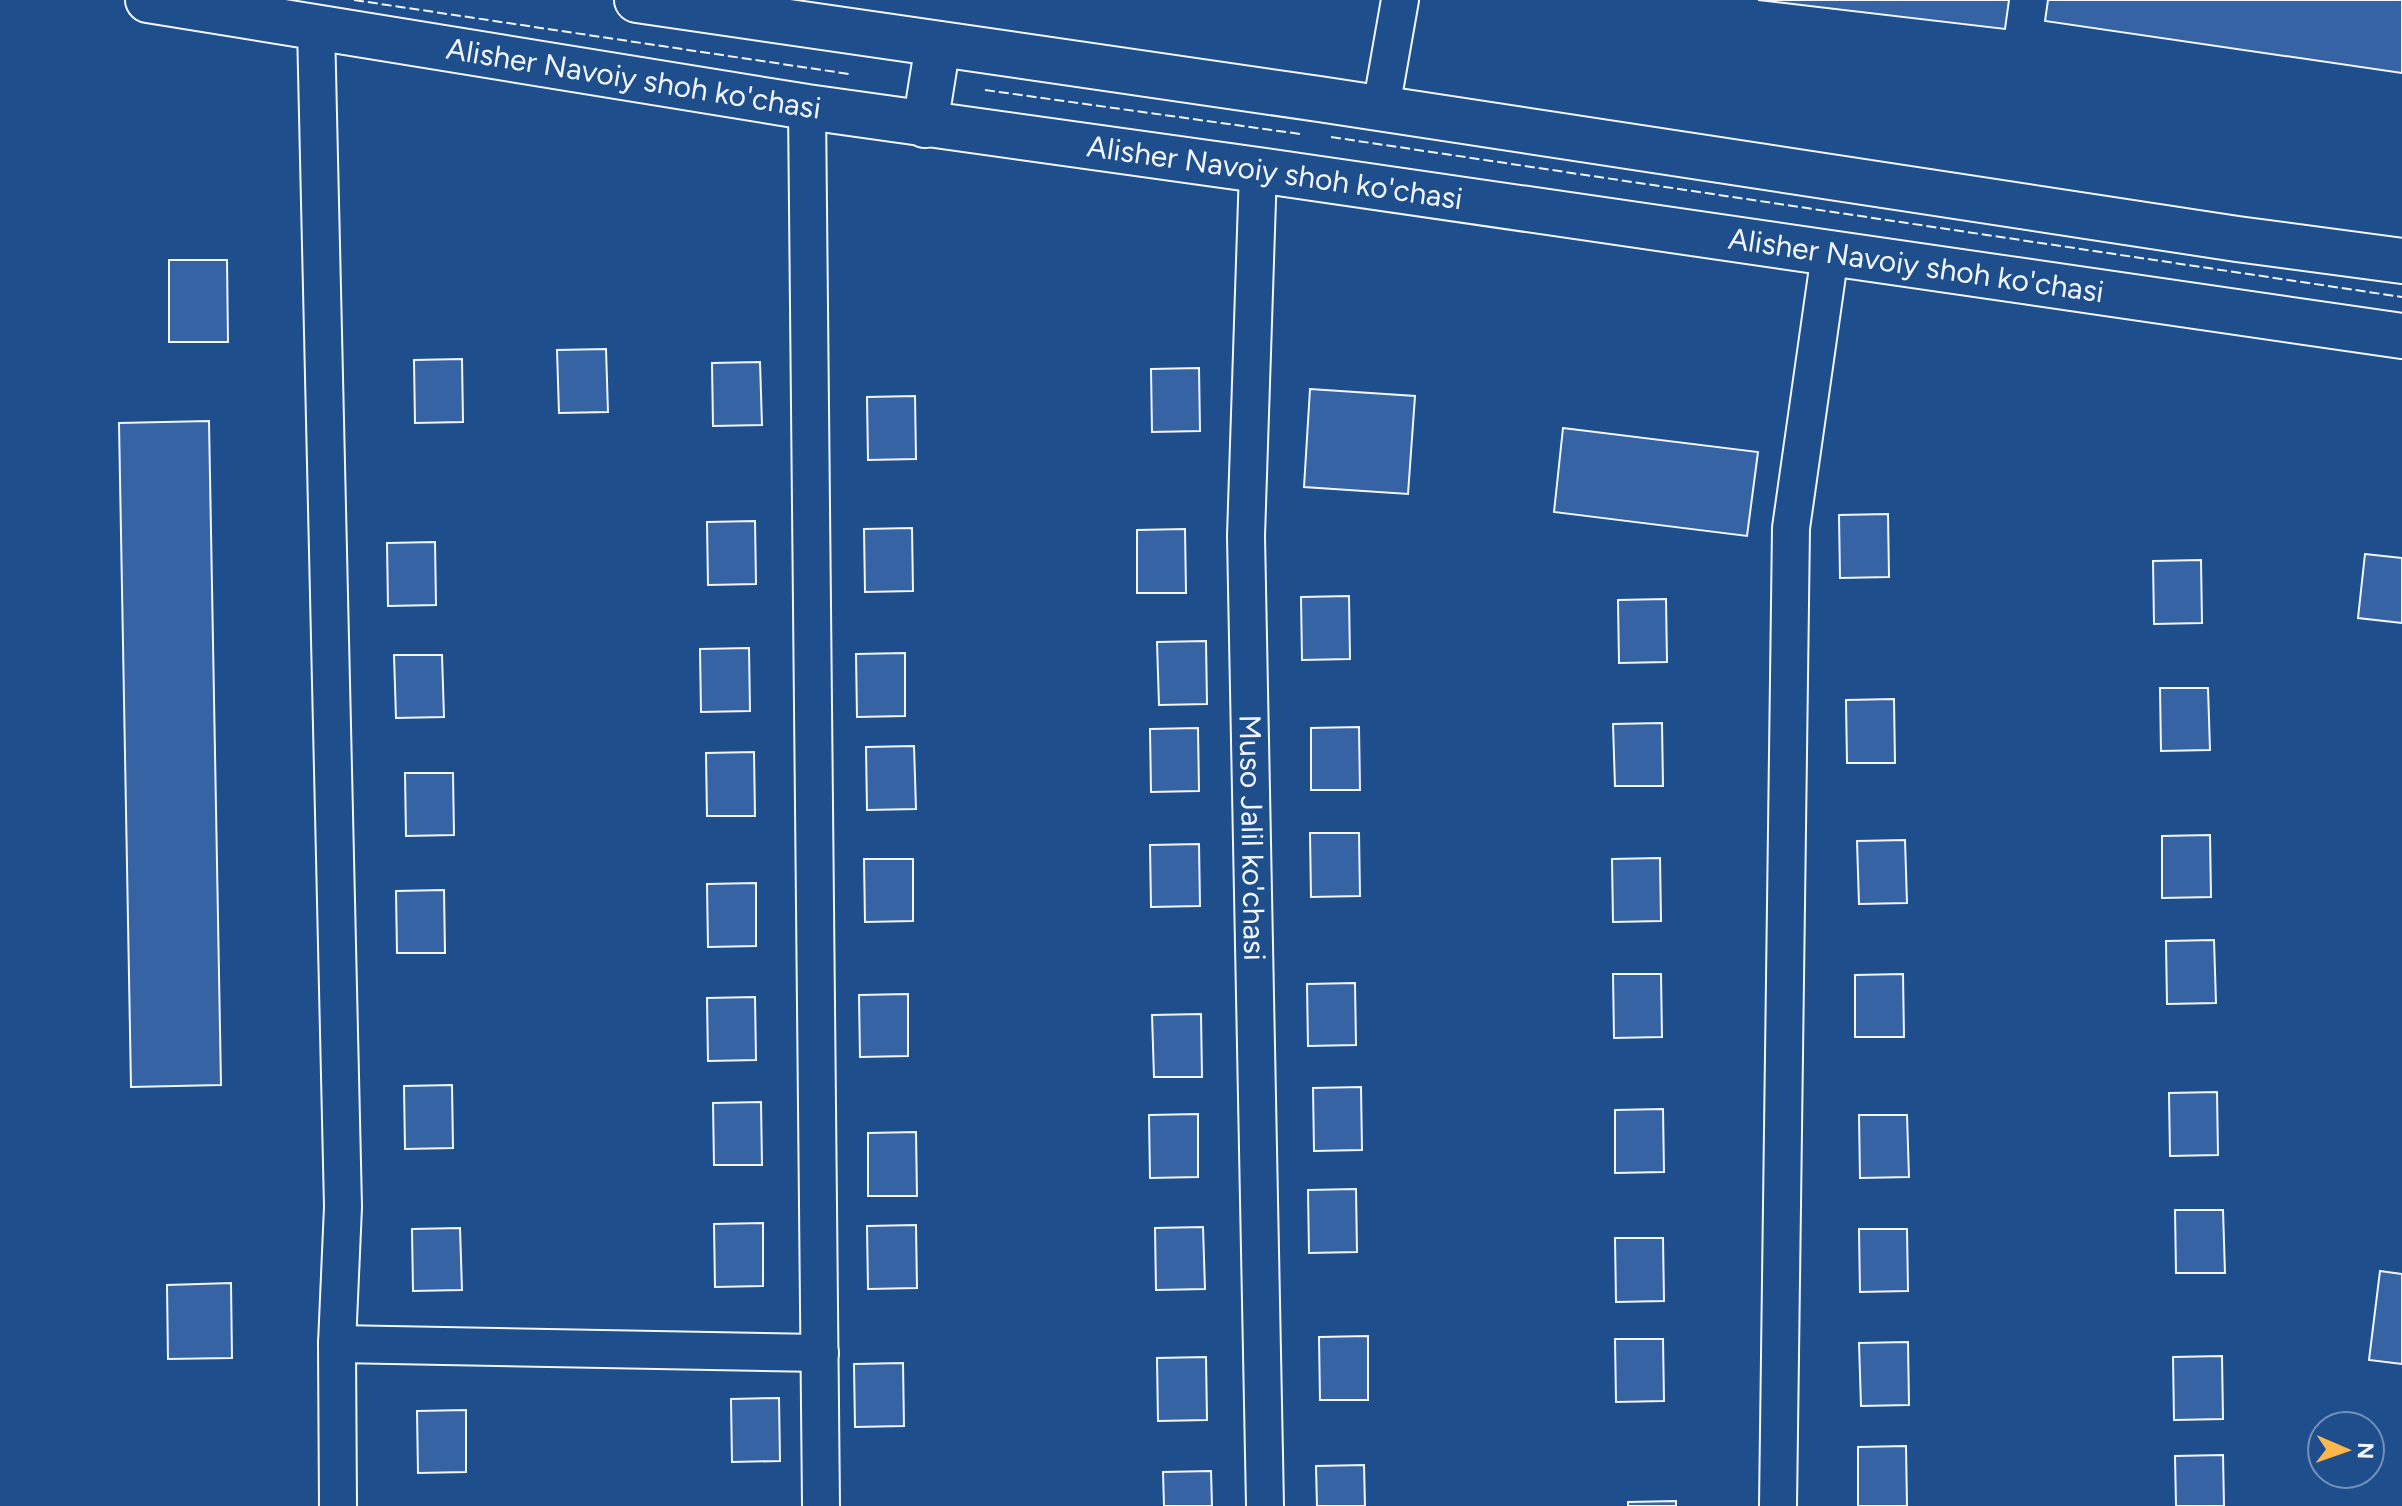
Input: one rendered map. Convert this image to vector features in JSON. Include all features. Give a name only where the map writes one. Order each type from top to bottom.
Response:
[{"type":"main road","name":"Alisher Navoiy shoh ko'chasi","points":[[148,0],[925,125],[1258,170],[2402,336]]},
{"type":"main road","points":[[637,0],[688,4],[2237,239],[2402,261]]},
{"type":"main road","points":[[925,125],[938,44]]},
{"type":"street","points":[[1381,108],[1400,0]]},
{"type":"street","points":[[316,27],[343,1207],[337,1344],[338,1506]]},
{"type":"street","points":[[807,107],[821,1506]]},
{"type":"street","name":"Muso Jalil ko'chasi","points":[[1258,170],[1246,536],[1265,1506]]},
{"type":"street","points":[[1778,1506],[1791,528],[1830,254]]},
{"type":"street","points":[[337,1344],[820,1353]]},
{"type":"building","points":[[1758,0],[2009,0],[2005,29]]},
{"type":"building","points":[[2048,0],[2402,0],[2402,73],[2045,21]]},
{"type":"building","points":[[169,260],[227,260],[228,342],[169,342]]},
{"type":"building","points":[[606,349],[608,412],[559,413],[557,350]]},
{"type":"building","points":[[462,359],[463,422],[415,423],[414,360]]},
{"type":"building","points":[[760,362],[762,425],[713,426],[712,363]]},
{"type":"building","points":[[1199,368],[1200,431],[1152,432],[1151,369]]},
{"type":"building","points":[[1310,389],[1415,396],[1408,494],[1304,487]]},
{"type":"building","points":[[915,396],[916,459],[868,460],[867,397]]},
{"type":"building","points":[[209,421],[221,1085],[131,1087],[119,423]]},
{"type":"building","points":[[1563,428],[1758,452],[1747,536],[1554,512]]},
{"type":"building","points":[[1888,514],[1889,577],[1840,578],[1839,515]]},
{"type":"building","points":[[755,521],[756,584],[708,585],[707,522]]},
{"type":"building","points":[[912,528],[913,591],[865,592],[864,529]]},
{"type":"building","points":[[1185,529],[1186,593],[1137,593],[1137,530]]},
{"type":"building","points":[[435,542],[436,605],[388,606],[387,543]]},
{"type":"building","points":[[2365,554],[2402,558],[2402,623],[2358,618]]},
{"type":"building","points":[[2201,560],[2202,623],[2154,624],[2153,561]]},
{"type":"building","points":[[1349,596],[1350,659],[1302,660],[1301,597]]},
{"type":"building","points":[[1666,599],[1667,662],[1619,663],[1618,600]]},
{"type":"building","points":[[1206,641],[1207,704],[1159,705],[1157,642]]},
{"type":"building","points":[[749,648],[750,711],[701,712],[700,649]]},
{"type":"building","points":[[905,653],[905,716],[857,717],[856,654]]},
{"type":"building","points":[[394,655],[442,655],[444,717],[396,718]]},
{"type":"building","points":[[2160,688],[2208,688],[2210,750],[2161,751]]},
{"type":"building","points":[[1894,699],[1895,763],[1847,763],[1846,700]]},
{"type":"building","points":[[1662,723],[1663,786],[1615,786],[1613,724]]},
{"type":"building","points":[[1359,727],[1360,790],[1311,790],[1311,728]]},
{"type":"building","points":[[1198,728],[1199,791],[1151,792],[1150,729]]},
{"type":"building","points":[[914,746],[916,809],[867,810],[866,747]]},
{"type":"building","points":[[754,752],[755,816],[707,816],[706,753]]},
{"type":"building","points":[[405,773],[453,773],[454,835],[406,836]]},
{"type":"building","points":[[1310,833],[1359,833],[1360,896],[1311,897]]},
{"type":"building","points":[[2210,835],[2211,897],[2162,898],[2162,836]]},
{"type":"building","points":[[1905,840],[1907,903],[1859,904],[1857,841]]},
{"type":"building","points":[[1199,844],[1200,906],[1151,907],[1150,845]]},
{"type":"building","points":[[1660,858],[1661,921],[1613,922],[1612,859]]},
{"type":"building","points":[[864,859],[913,859],[913,921],[865,922]]},
{"type":"building","points":[[756,883],[756,946],[708,947],[707,884]]},
{"type":"building","points":[[444,890],[445,953],[397,953],[396,891]]},
{"type":"building","points":[[2214,940],[2216,1003],[2167,1004],[2166,941]]},
{"type":"building","points":[[1613,974],[1661,974],[1662,1037],[1614,1038]]},
{"type":"building","points":[[1903,974],[1904,1037],[1855,1037],[1855,975]]},
{"type":"building","points":[[1355,983],[1356,1045],[1308,1046],[1307,984]]},
{"type":"building","points":[[908,994],[908,1056],[860,1057],[859,995]]},
{"type":"building","points":[[755,997],[756,1060],[708,1061],[707,998]]},
{"type":"building","points":[[1201,1014],[1202,1077],[1154,1077],[1152,1015]]},
{"type":"building","points":[[452,1085],[453,1148],[405,1149],[404,1086]]},
{"type":"building","points":[[1361,1087],[1362,1150],[1314,1151],[1313,1088]]},
{"type":"building","points":[[2217,1092],[2218,1155],[2170,1156],[2169,1093]]},
{"type":"building","points":[[761,1102],[762,1165],[714,1165],[713,1103]]},
{"type":"building","points":[[1663,1109],[1664,1172],[1615,1173],[1615,1110]]},
{"type":"building","points":[[1198,1114],[1198,1177],[1150,1178],[1149,1115]]},
{"type":"building","points":[[1859,1115],[1907,1115],[1909,1177],[1860,1178]]},
{"type":"building","points":[[916,1132],[917,1196],[868,1196],[868,1133]]},
{"type":"building","points":[[1356,1189],[1357,1252],[1309,1253],[1308,1190]]},
{"type":"building","points":[[2175,1210],[2223,1210],[2225,1273],[2176,1273]]},
{"type":"building","points":[[763,1223],[763,1286],[715,1287],[714,1224]]},
{"type":"building","points":[[916,1225],[917,1288],[868,1289],[867,1226]]},
{"type":"building","points":[[1203,1227],[1205,1289],[1156,1290],[1155,1228]]},
{"type":"building","points":[[460,1228],[462,1290],[413,1291],[412,1229]]},
{"type":"building","points":[[1859,1229],[1907,1229],[1908,1291],[1860,1292]]},
{"type":"building","points":[[1615,1238],[1663,1238],[1664,1301],[1616,1302]]},
{"type":"building","points":[[2380,1271],[2402,1274],[2402,1364],[2369,1360]]},
{"type":"building","points":[[231,1283],[232,1358],[168,1359],[167,1285]]},
{"type":"building","points":[[1368,1336],[1368,1400],[1320,1400],[1319,1337]]},
{"type":"building","points":[[1615,1339],[1663,1339],[1664,1401],[1616,1402]]},
{"type":"building","points":[[1908,1342],[1909,1405],[1861,1406],[1859,1343]]},
{"type":"building","points":[[2222,1356],[2223,1419],[2174,1420],[2173,1357]]},
{"type":"building","points":[[1206,1357],[1207,1420],[1158,1421],[1157,1358]]},
{"type":"building","points":[[903,1363],[904,1426],[855,1427],[854,1364]]},
{"type":"building","points":[[779,1398],[780,1461],[732,1462],[731,1399]]},
{"type":"building","points":[[466,1410],[466,1472],[418,1473],[417,1411]]},
{"type":"building","points":[[1906,1446],[1907,1506],[1858,1506],[1858,1447]]},
{"type":"building","points":[[2223,1455],[2224,1506],[2176,1506],[2175,1456]]},
{"type":"building","points":[[1364,1465],[1365,1506],[1317,1506],[1316,1466]]},
{"type":"building","points":[[1211,1471],[1212,1506],[1164,1506],[1163,1472]]},
{"type":"building","points":[[1676,1501],[1676,1506],[1628,1506],[1628,1502]]},
{"type":"fence","points":[[354,0],[849,74]]},
{"type":"fence","points":[[985,90],[1300,134]]},
{"type":"fence","points":[[1331,137],[2402,297]]}]
